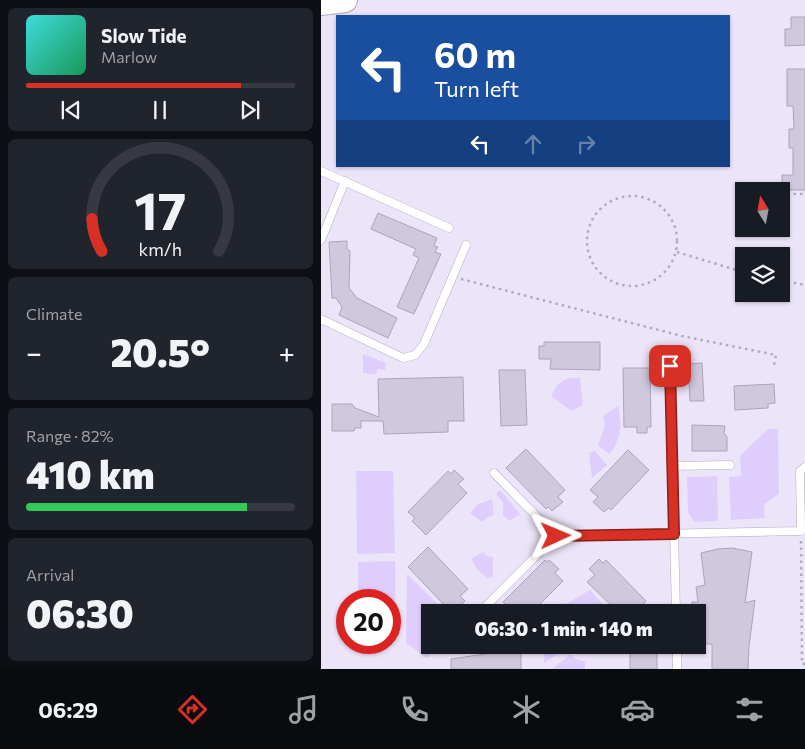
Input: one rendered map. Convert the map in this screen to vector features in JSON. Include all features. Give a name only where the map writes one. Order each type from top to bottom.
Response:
[{"type":"highway","points":[[321,3],[345,0]]},
{"type":"lane","points":[[321,171],[449,228]]},
{"type":"lane","points":[[321,240],[345,181]]},
{"type":"lane","points":[[321,319],[403,358],[415,354],[424,344],[466,245]]},
{"type":"lane","points":[[670,366],[676,604]]},
{"type":"lane","points":[[673,466],[730,465]]},
{"type":"lane","points":[[488,604],[556,536],[801,531],[800,471],[805,467]]},
{"type":"lane","points":[[494,474],[556,536]]},
{"type":"lane","points":[[677,654],[677,669]]},
{"type":"path","points":[[790,194],[805,194]]},
{"type":"path","points":[[639,195],[653,200],[666,209],[674,222],[678,237],[677,252],[671,266],[660,277],[647,284],[632,287],[617,284],[604,277],[594,266],[588,253],[586,238],[590,224],[597,211],[609,201],[623,196],[639,195]]},
{"type":"path","points":[[677,252],[735,270]]},
{"type":"path","points":[[452,277],[682,336],[776,355],[774,365]]},
{"type":"path","points":[[790,282],[805,285]]},
{"type":"path","points":[[801,531],[803,566],[802,664],[805,664]]},
{"type":"shaded area","points":[[363,354],[386,363],[385,370],[378,369],[376,374],[363,373]]},
{"type":"shaded area","points":[[568,378],[580,378],[583,405],[571,411],[551,396],[557,385]]},
{"type":"shaded area","points":[[618,406],[620,419],[619,437],[609,454],[598,445],[605,426],[603,416]]},
{"type":"shaded area","points":[[768,429],[778,429],[779,494],[764,504],[765,518],[731,520],[729,477],[741,476],[740,456]]},
{"type":"shaded area","points":[[595,451],[607,465],[592,478],[589,453]]},
{"type":"shaded area","points":[[356,471],[393,471],[395,553],[357,554]]},
{"type":"shaded area","points":[[717,476],[718,521],[694,522],[688,512],[687,477]]},
{"type":"shaded area","points":[[500,490],[520,514],[510,521],[503,516],[503,502],[496,494]]},
{"type":"shaded area","points":[[492,499],[494,515],[482,522],[470,513],[477,505]]},
{"type":"shaded area","points":[[483,552],[487,556],[493,557],[493,577],[487,578],[477,569],[471,559]]},
{"type":"shaded area","points":[[395,561],[395,589],[358,589],[358,562]]},
{"type":"shaded area","points":[[407,574],[438,604],[421,604],[421,654],[406,643]]},
{"type":"shaded area","points":[[590,590],[602,604],[566,604]]},
{"type":"shaded area","points":[[421,654],[431,654],[427,658]]},
{"type":"shaded area","points":[[544,654],[558,654],[544,663]]},
{"type":"shaded area","points":[[571,654],[574,658],[585,662],[585,669],[552,669]]},
{"type":"building","points":[[791,17],[805,17],[805,45],[785,46],[785,29],[791,29]]},
{"type":"building","points":[[787,69],[805,69],[805,190],[790,190],[790,182],[782,182],[782,175],[793,175],[793,148],[789,148],[789,129],[794,129],[793,106],[787,106]]},
{"type":"building","points":[[378,213],[437,238],[434,246],[438,247],[435,252],[441,254],[414,314],[397,307],[419,258],[413,255],[416,249],[371,229]]},
{"type":"building","points":[[347,241],[347,249],[350,251],[349,288],[357,298],[397,318],[388,338],[339,315],[342,307],[336,298],[332,298],[329,242]]},
{"type":"building","points":[[544,342],[600,342],[600,370],[550,369],[551,359],[539,359],[539,346],[544,346]]},
{"type":"building","points":[[702,363],[704,401],[690,401],[688,364]]},
{"type":"building","points":[[623,368],[650,368],[651,427],[647,427],[647,433],[637,433],[637,427],[624,427]]},
{"type":"building","points":[[499,370],[525,370],[527,425],[501,426]]},
{"type":"building","points":[[463,377],[464,421],[448,421],[448,432],[384,434],[383,421],[361,421],[361,428],[355,428],[354,431],[332,431],[332,404],[352,404],[355,408],[379,417],[378,379]]},
{"type":"building","points":[[774,384],[775,403],[768,404],[768,408],[735,410],[734,386]]},
{"type":"building","points":[[692,425],[725,426],[724,433],[727,437],[727,451],[692,451]]},
{"type":"building","points":[[526,449],[565,490],[558,497],[563,502],[552,511],[548,507],[546,509],[506,468]]},
{"type":"building","points":[[628,450],[649,470],[611,510],[609,508],[604,512],[593,502],[598,497],[590,490]]},
{"type":"building","points":[[454,470],[464,479],[458,484],[467,493],[426,535],[412,521],[415,518],[408,512],[448,471],[451,474]]},
{"type":"building","points":[[428,547],[468,589],[460,596],[465,601],[462,604],[443,604],[408,567]]},
{"type":"building","points":[[732,548],[752,552],[745,603],[755,600],[748,669],[712,669],[712,644],[706,644],[706,604],[692,604],[692,602],[698,602],[696,587],[705,585],[701,553]]},
{"type":"building","points":[[599,559],[603,563],[606,560],[646,601],[643,604],[610,604],[587,582],[595,575],[589,569]]},
{"type":"building","points":[[545,560],[547,562],[549,560],[559,569],[555,573],[563,581],[540,604],[505,604],[503,602]]},
{"type":"building","points":[[485,654],[521,654],[521,669],[451,669],[451,659]]},
{"type":"building","points":[[630,654],[657,654],[657,669],[630,669]]},
{"type":"route","points":[[556,536],[674,534],[670,366]]}]
